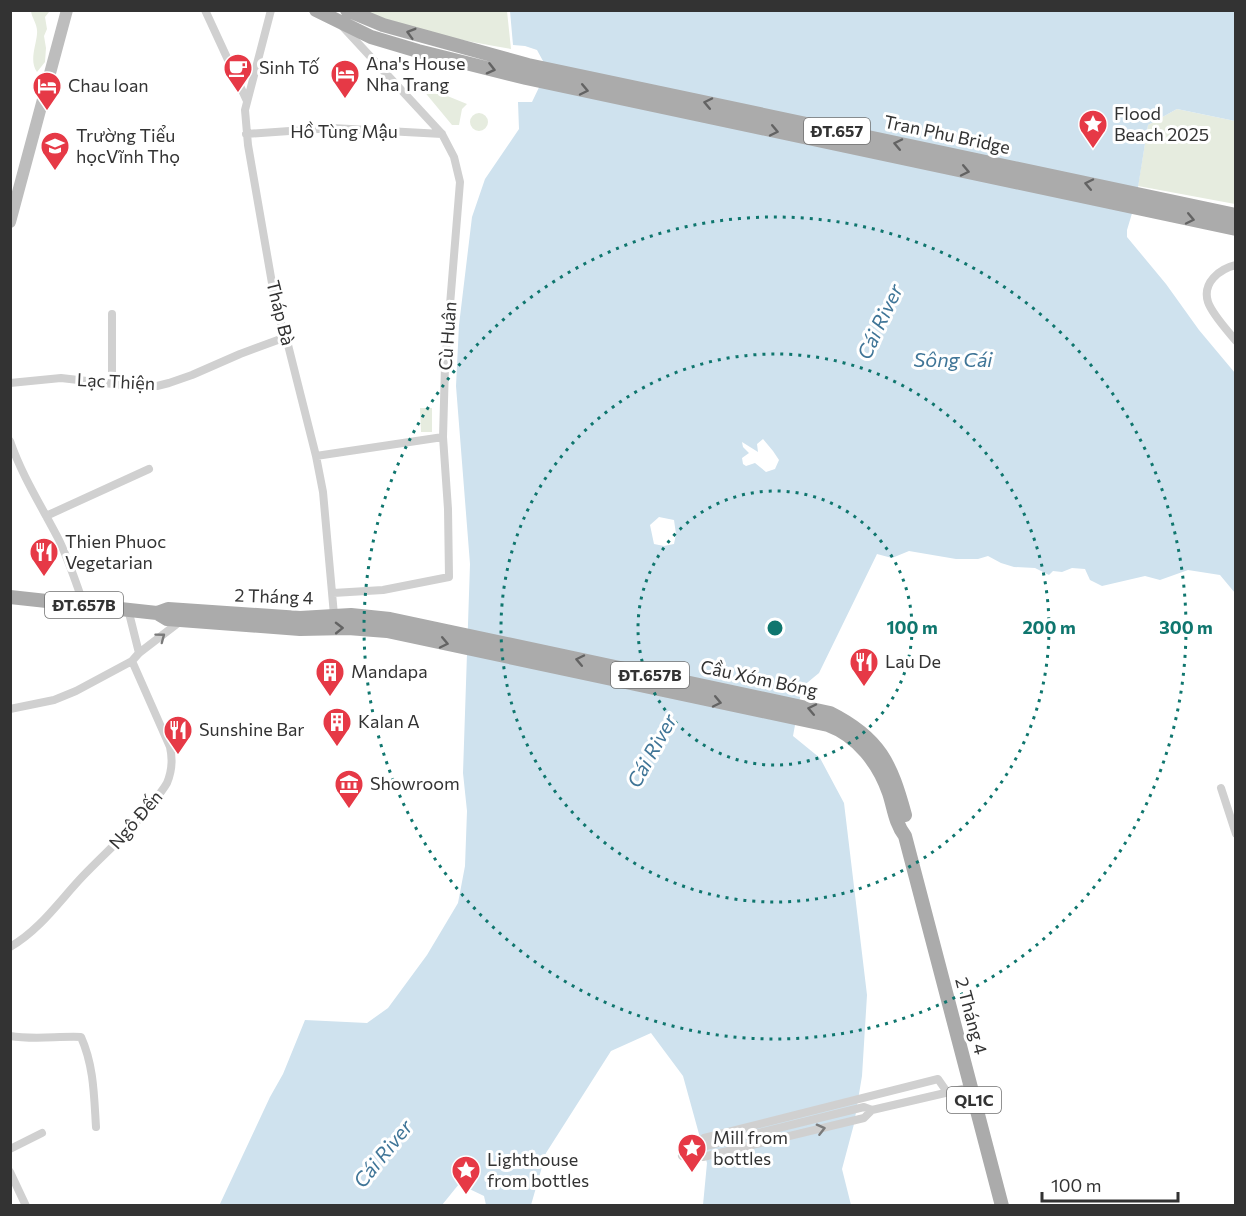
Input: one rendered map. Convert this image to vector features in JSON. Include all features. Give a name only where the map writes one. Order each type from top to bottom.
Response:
[{"type":"main road","points":[[10,222],[67,10]]},
{"type":"main road","name":"ĐT.657","points":[[316,10],[371,37],[418,51],[527,71]]},
{"type":"main road","name":"ĐT.657","points":[[347,10],[383,26],[527,71]]},
{"type":"main road","name":"Tran Phu Bridge","points":[[527,71],[1145,203]]},
{"type":"main road","name":"ĐT.657","points":[[1145,203],[1236,215]]},
{"type":"main road","name":"ĐT.657","points":[[1145,203],[1236,229]]},
{"type":"main road","name":"2 Tháng 4","points":[[10,597],[157,613],[168,619],[300,629],[388,625]]},
{"type":"main road","name":"2 Tháng 4","points":[[157,613],[168,609],[300,618],[351,615],[388,625]]},
{"type":"main road","name":"Cầu Xóm Bóng","points":[[388,625],[828,725],[854,741],[885,770]]},
{"type":"main road","name":"2 Tháng 4","points":[[885,770],[888,791],[899,828],[905,836],[1002,1206]]},
{"type":"street","points":[[205,10],[247,102]]},
{"type":"street","name":"Tháp Bà","points":[[271,10],[245,110],[246,134],[277,312],[286,337],[323,492],[334,615]]},
{"type":"street","name":"Cù Huân","points":[[333,593],[383,590],[449,577],[448,509],[443,437],[445,366],[460,182],[454,158],[442,134],[338,22]]},
{"type":"street","points":[[372,58],[368,51],[369,46],[379,39]]},
{"type":"street","name":"Hồ Tùng Mậu","points":[[246,134],[332,128],[442,134]]},
{"type":"street","points":[[1236,265],[1226,267],[1212,278],[1207,294],[1212,310],[1236,341]]},
{"type":"street","points":[[112,314],[112,384]]},
{"type":"street","name":"Lạc Thiện","points":[[10,383],[61,378],[157,386],[286,337]]},
{"type":"street","points":[[316,456],[443,437]]},
{"type":"street","points":[[10,441],[37,502],[60,542],[84,605]]},
{"type":"street","points":[[46,516],[148,469]]},
{"type":"street","points":[[128,609],[139,653]]},
{"type":"street","points":[[10,709],[54,700],[76,691],[132,662],[139,653],[182,620]]},
{"type":"street","name":"Ngô Đến","points":[[10,947],[35,928],[142,817],[166,783],[173,758],[132,662]]},
{"type":"street","points":[[1221,788],[1236,834]]},
{"type":"street","points":[[10,1036],[81,1037],[88,1051],[93,1076],[96,1127]]},
{"type":"street","points":[[947,1092],[938,1079],[859,1098],[704,1138],[682,1156],[698,1156],[864,1118],[872,1110],[970,1087]]},
{"type":"street","points":[[698,1156],[702,1147],[864,1107],[872,1110]]},
{"type":"street","points":[[10,1149],[42,1133]]},
{"type":"street","points":[[10,1172],[26,1206]]},
{"type":"shaded area","points":[[31,11],[49,12],[45,17],[47,29],[44,36],[45,62],[37,72],[33,58],[37,30]]},
{"type":"shaded area","points":[[363,11],[507,11],[511,49],[417,29]]},
{"type":"shaded area","points":[[418,84],[467,104],[462,109],[459,125],[452,125]]},
{"type":"shaded area","points":[[1177,109],[1235,121],[1235,204],[1138,186],[1148,125]]},
{"type":"shaded area","points":[[479,113],[485,116],[488,122],[485,128],[479,131],[473,128],[470,122],[473,116]]},
{"type":"shaded area","points":[[420,408],[432,408],[432,432],[421,432]]},
{"type":"water","name":"Sông Cái","points":[[510,11],[1235,11],[1235,121],[1177,109],[1148,125],[1136,200],[1127,237],[1235,373],[1235,593],[1220,575],[1188,570],[1160,580],[1145,576],[1102,586],[1090,580],[1085,569],[1072,568],[1062,572],[1053,571],[1049,575],[1035,568],[1014,567],[1001,563],[988,556],[978,559],[956,559],[909,551],[892,558],[877,554],[819,673],[802,687],[793,736],[820,758],[844,803],[867,995],[862,1076],[854,1124],[842,1169],[851,1205],[703,1205],[707,1163],[683,1076],[651,1033],[611,1051],[546,1153],[531,1205],[486,1205],[484,1196],[459,1184],[442,1205],[219,1206],[283,1074],[305,1020],[367,1023],[388,1008],[427,955],[458,903],[465,866],[467,811],[463,773],[470,564],[456,386],[459,325],[472,217],[485,179],[519,129],[518,102],[532,102],[544,77],[543,61],[537,50],[513,45]],"holes":[[[763,439],[779,460],[775,469],[766,472],[755,463],[746,466],[742,458],[749,453],[743,447],[742,442],[758,452],[757,444]],[[659,517],[674,520],[676,534],[674,544],[664,546],[654,544],[650,525]]]},
{"type":"place","name":"Sinh Tố","points":[[238,94]]},
{"type":"place","name":"Ana's House Nha Trang","points":[[345,100]]},
{"type":"place","name":"Chau loan","points":[[47,112]]},
{"type":"place","name":"Flood Beach 2025","points":[[1093,150]]},
{"type":"place","name":"Trường Tiểu họcVĩnh Thọ","points":[[55,172]]},
{"type":"place","name":"Thien Phuoc Vegetarian","points":[[44,578]]},
{"type":"place","name":"Lau De","points":[[864,688]]},
{"type":"place","name":"Mandapa","points":[[330,698]]},
{"type":"place","name":"Kalan A","points":[[337,748]]},
{"type":"place","name":"Sunshine Bar","points":[[178,756]]},
{"type":"place","name":"Showroom","points":[[349,810]]},
{"type":"place","name":"Mill from bottles","points":[[692,1174]]},
{"type":"place","name":"Lighthouse from bottles","points":[[466,1196]]},
{"type":"water label","name":"Cái River","points":[[880,322]]},
{"type":"water label","name":"Cái River","points":[[652,751]]},
{"type":"water label","name":"Cái River","points":[[383,1154]]}]
